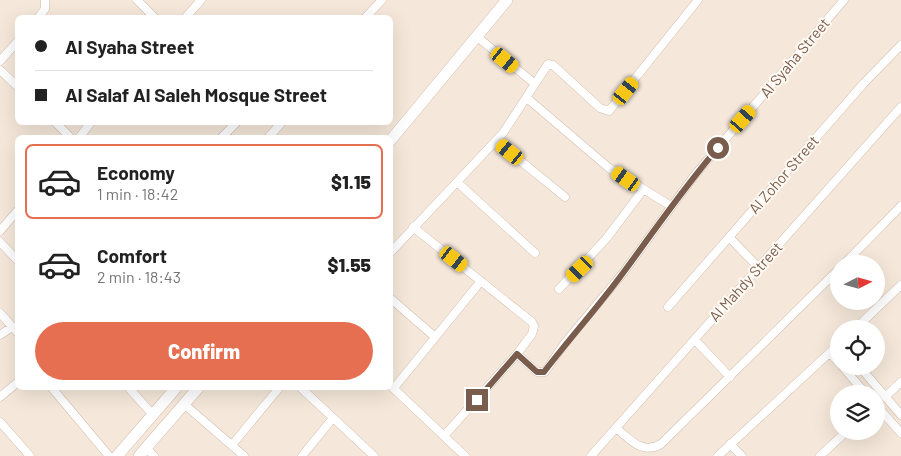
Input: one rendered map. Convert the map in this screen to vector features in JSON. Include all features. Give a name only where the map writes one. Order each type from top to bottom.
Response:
[{"type":"street","points":[[40,15],[45,9],[45,0]]},
{"type":"street","points":[[138,0],[152,15]]},
{"type":"street","points":[[188,15],[201,0]]},
{"type":"street","points":[[367,15],[382,0]]},
{"type":"street","points":[[393,137],[507,0]]},
{"type":"street","points":[[393,250],[496,141],[528,98],[534,83],[548,64],[553,65],[604,111],[609,111],[698,0]]},
{"type":"street","name":"Al Syaha Street","points":[[517,354],[537,372],[544,372],[564,344],[623,273],[694,176],[844,0]]},
{"type":"street","points":[[476,36],[534,83]]},
{"type":"street","points":[[0,61],[15,44]]},
{"type":"street","name":"Al Zohor Street","points":[[668,307],[864,83],[901,45]]},
{"type":"street","points":[[0,70],[15,84]]},
{"type":"street","points":[[528,98],[593,155],[643,190],[671,206]]},
{"type":"street","name":"Al Mahdy Street","points":[[591,456],[901,108]]},
{"type":"street","points":[[58,125],[68,135]]},
{"type":"street","points":[[224,135],[234,125]]},
{"type":"street","points":[[271,135],[279,125]]},
{"type":"street","points":[[496,141],[564,197]]},
{"type":"street","points":[[457,182],[535,253]]},
{"type":"street","points":[[559,289],[590,259],[643,190]]},
{"type":"street","points":[[853,255],[901,206]]},
{"type":"street","points":[[0,231],[15,214]]},
{"type":"street","points":[[413,227],[532,322],[534,330],[517,354],[444,436]]},
{"type":"street","points":[[730,238],[759,268]]},
{"type":"street","points":[[0,242],[15,258]]},
{"type":"street","points":[[616,428],[640,447],[647,449],[661,444],[830,278]]},
{"type":"street","points":[[393,385],[481,281]]},
{"type":"street","points":[[864,320],[901,285]]},
{"type":"street","points":[[393,301],[435,337]]},
{"type":"street","points":[[0,314],[15,330]]},
{"type":"street","points":[[0,335],[12,327]]},
{"type":"street","points":[[695,340],[730,377]]},
{"type":"street","points":[[718,456],[830,353]]},
{"type":"street","points":[[850,375],[858,385]]},
{"type":"street","points":[[867,375],[875,385]]},
{"type":"street","points":[[901,382],[885,397],[901,415]]},
{"type":"street","points":[[0,397],[15,384]]},
{"type":"street","points":[[393,387],[465,456]]},
{"type":"street","points":[[54,390],[109,456]]},
{"type":"street","points":[[131,390],[153,415]]},
{"type":"street","points":[[118,456],[174,390]]},
{"type":"street","points":[[146,454],[196,390]]},
{"type":"street","points":[[232,445],[277,390]]},
{"type":"street","points":[[303,390],[374,456]]},
{"type":"street","points":[[184,404],[244,456]]},
{"type":"street","points":[[885,415],[901,433]]},
{"type":"street","points":[[302,456],[333,418]]},
{"type":"street","points":[[0,422],[28,455]]},
{"type":"street","points":[[820,456],[837,440]]},
{"type":"street","points":[[730,444],[742,456]]},
{"type":"shaded area","points":[[0,0],[901,0],[901,456],[0,456]]},
{"type":"route","points":[[477,400],[517,354],[537,372],[544,372],[564,344],[623,273],[694,176],[718,148]]}]
